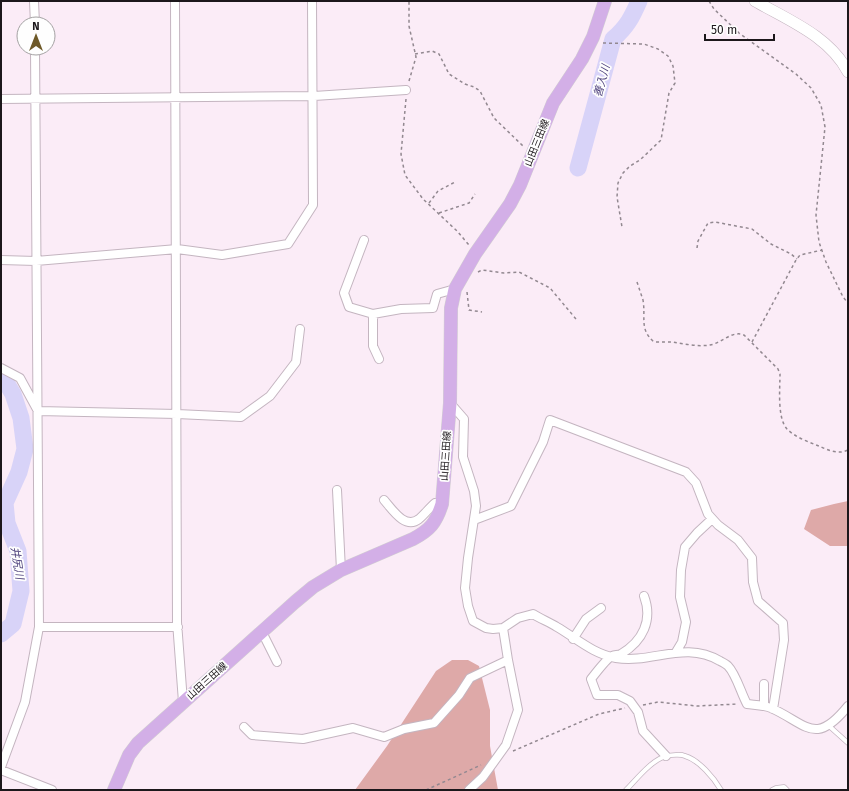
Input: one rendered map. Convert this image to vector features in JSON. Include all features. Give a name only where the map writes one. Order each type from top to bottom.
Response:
[{"type":"main road","name":"山田三田線","points":[[114,790],[129,755],[138,743],[295,602],[340,570],[413,539],[431,526],[438,517],[442,504],[450,403],[451,308],[455,289],[475,254],[510,204],[520,185],[534,154],[553,104],[582,59],[593,37],[605,1]]},
{"type":"street","points":[[34,1],[35,16]]},
{"type":"street","points":[[175,1],[178,626],[183,702]]},
{"type":"street","points":[[1,260],[36,261],[177,249],[222,255],[288,244],[313,205],[314,96],[312,1]]},
{"type":"street","points":[[755,1],[815,36],[832,49],[848,72]]},
{"type":"street","points":[[1,767],[25,702],[39,627],[35,56]]},
{"type":"street","points":[[1,99],[314,96],[406,90]]},
{"type":"street","points":[[364,240],[344,293],[349,307],[373,314],[401,309],[433,308],[437,294],[455,289]]},
{"type":"street","points":[[373,314],[373,346],[378,359]]},
{"type":"street","points":[[38,411],[241,417],[270,396],[296,362],[300,329]]},
{"type":"street","points":[[1,368],[20,378],[38,411]]},
{"type":"street","points":[[450,403],[464,420],[463,457],[474,491],[476,506],[465,588],[468,606],[473,621],[486,628],[503,628],[518,618],[533,614],[558,627],[574,639],[602,654],[617,658],[647,658],[676,652],[699,653],[712,656],[728,666],[734,675],[746,704],[764,706],[773,709],[802,726],[812,729],[822,729],[834,720],[848,706]]},
{"type":"street","points":[[474,520],[511,506],[543,442],[550,420],[686,472],[696,483],[708,514],[718,525],[738,540],[752,558],[753,582],[758,601],[783,623],[784,640],[773,709]]},
{"type":"street","points":[[337,490],[340,570]]},
{"type":"street","points":[[384,500],[397,515],[406,522],[418,520],[435,504],[442,504]]},
{"type":"street","points":[[676,652],[682,642],[686,622],[680,597],[684,547],[712,519]]},
{"type":"street","points":[[644,596],[648,605],[647,625],[639,639],[621,654],[612,657],[591,679],[597,696],[618,695],[630,700],[638,712],[643,731],[666,756]]},
{"type":"street","points":[[574,639],[586,619],[601,608]]},
{"type":"street","points":[[39,627],[178,626]]},
{"type":"street","points":[[469,790],[484,776],[506,745],[518,710],[503,628]]},
{"type":"street","points":[[262,632],[277,662]]},
{"type":"street","points":[[244,727],[252,735],[303,739],[353,728],[384,737],[404,729],[434,723],[459,694],[470,678],[508,660]]},
{"type":"street","points":[[764,684],[764,706]]},
{"type":"street","points":[[1,770],[52,790]]},
{"type":"lane","points":[[827,725],[848,743]]},
{"type":"lane","points":[[626,790],[652,764],[666,756],[685,755],[714,778],[721,790]]},
{"type":"lane","points":[[772,790],[784,787],[787,790]]},
{"type":"path","points":[[409,1],[408,26],[416,57],[406,90],[401,154],[405,175],[423,199],[429,203],[438,190],[455,182]]},
{"type":"path","points":[[708,1],[714,9],[739,33],[796,74],[811,88],[822,105],[825,127],[816,215],[819,242],[826,262],[843,297],[848,303]]},
{"type":"path","points":[[593,37],[603,43],[644,44],[658,49],[668,56],[674,66],[675,83],[669,93],[661,140],[640,160],[630,166],[623,173],[618,182],[617,197],[622,227]]},
{"type":"path","points":[[415,54],[432,51],[439,54],[449,74],[480,91],[494,118],[527,150],[534,154]]},
{"type":"path","points":[[438,213],[469,203],[476,194]]},
{"type":"path","points":[[697,248],[698,241],[708,223],[714,222],[752,229],[771,244],[791,254],[797,259]]},
{"type":"path","points":[[752,342],[800,255],[822,250]]},
{"type":"path","points":[[477,272],[482,270],[504,273],[519,272],[550,288],[576,319]]},
{"type":"path","points":[[637,282],[643,301],[644,327],[648,337],[654,342],[672,342],[692,346],[709,346],[739,333],[744,335],[778,368],[780,374],[780,414],[785,428],[794,435],[832,452],[845,452],[848,450]]},
{"type":"path","points":[[643,705],[658,702],[697,706],[746,704]]},
{"type":"path","points":[[513,751],[599,714],[628,708]]},
{"type":"path","points":[[426,790],[485,763]]},
{"type":"shaded area","points":[[848,501],[848,546],[830,546],[804,529],[811,510]]},
{"type":"shaded area","points":[[452,660],[468,660],[479,666],[490,710],[490,746],[498,790],[355,790],[387,746],[436,671]]},
{"type":"waterway","name":"善入川","points":[[578,168],[613,39],[629,22],[639,1]]},
{"type":"waterway","name":"井尻川","points":[[1,374],[13,394],[21,418],[25,449],[19,472],[5,503],[7,523],[18,551],[21,591],[13,624],[1,634]]}]
